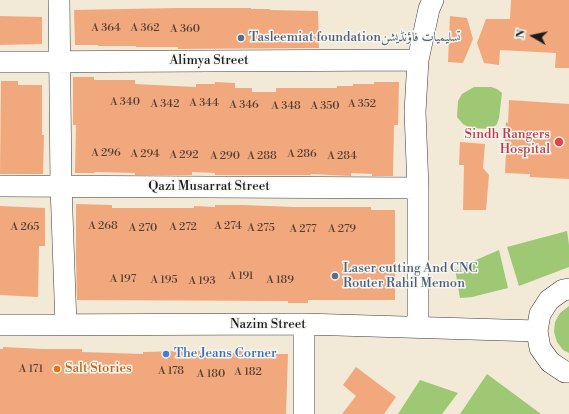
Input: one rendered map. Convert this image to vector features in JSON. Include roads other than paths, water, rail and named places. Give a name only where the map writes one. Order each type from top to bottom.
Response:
[{"type":"street","points":[[59,0],[61,186],[66,325]]},
{"type":"street","points":[[418,327],[418,188],[415,112],[418,60],[429,9],[433,0]]},
{"type":"street","name":"Alimya Street","points":[[0,62],[418,60]]},
{"type":"street","name":"Qazi Musarrat Street","points":[[0,186],[418,188]]},
{"type":"street","points":[[569,289],[563,290],[549,300],[540,314],[537,331],[540,348],[550,362],[565,372],[569,372]]},
{"type":"street","points":[[304,324],[304,414]]},
{"type":"street","name":"Nazim Street","points":[[0,325],[304,324],[537,331]]},
{"type":"place","name":"Tasleemiat foundationتسلیمیات فاؤنڈیشن","points":[[241,38]]},
{"type":"place","name":"Sindh Rangers Hospital","points":[[559,142]]},
{"type":"place","name":"Laser cutting And CNC Router Rahil Memon","points":[[335,276]]},
{"type":"place","name":"The Jeans Corner","points":[[166,354]]},
{"type":"place","name":"Salt Stories","points":[[57,369]]}]
